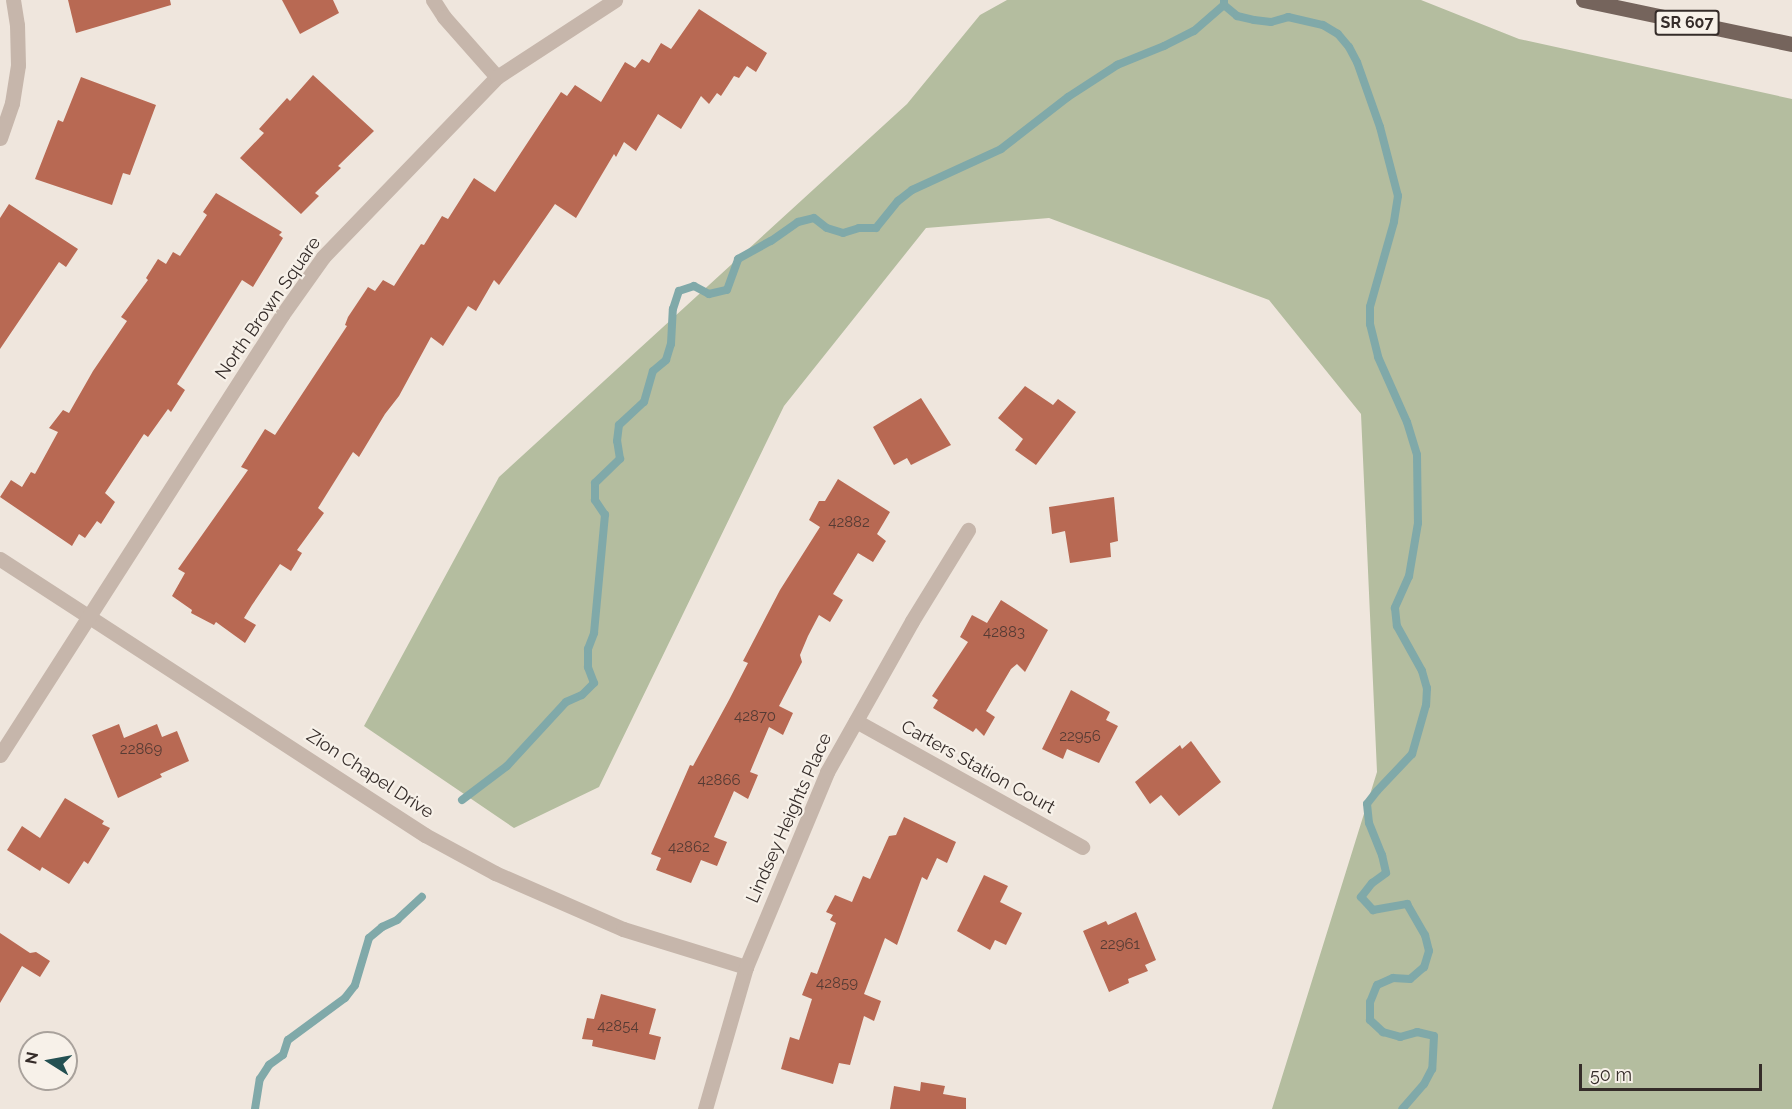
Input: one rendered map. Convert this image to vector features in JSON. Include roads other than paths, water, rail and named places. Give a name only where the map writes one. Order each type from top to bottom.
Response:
[{"type":"main road","name":"SR 607","points":[[1583,0],[1792,44]]},
{"type":"street","points":[[0,138],[12,103],[18,65],[17,26],[13,0]]},
{"type":"street","points":[[433,0],[444,17],[497,77]]},
{"type":"street","name":"North Brown Square","points":[[0,755],[282,315],[323,256],[497,77],[615,0]]},
{"type":"street","name":"Lindsey Heights Place","points":[[705,1109],[746,967],[827,772],[912,621],[968,530]]},
{"type":"street","name":"Zion Chapel Drive","points":[[0,559],[425,835],[495,873],[623,929],[746,967]]},
{"type":"street","name":"Carters Station Court","points":[[856,721],[1082,847]]},
{"type":"waterway","points":[[1224,0],[1224,5],[1237,16],[1271,22],[1288,17],[1323,25],[1338,34],[1349,47],[1357,62],[1380,127],[1398,196],[1394,222],[1370,307],[1370,324],[1378,357],[1407,422],[1417,455],[1418,523],[1409,576],[1395,608],[1397,626],[1422,671],[1427,688],[1426,705],[1412,754],[1367,804],[1369,823],[1382,855],[1386,873],[1372,883],[1361,897],[1373,910],[1407,904],[1425,935],[1429,951],[1424,967],[1410,979],[1393,978],[1377,985],[1370,1002],[1370,1020],[1383,1032],[1400,1037],[1417,1032],[1434,1036],[1432,1069],[1424,1084],[1402,1109]]},
{"type":"waterway","points":[[462,800],[507,766],[566,702],[582,695],[594,683],[588,667],[588,649],[594,633],[605,515],[595,500],[595,483],[620,459],[617,441],[619,425],[644,402],[653,371],[666,360],[671,344],[673,309],[679,291],[694,286],[709,294],[727,290],[738,259],[771,241],[798,222],[814,218],[827,228],[843,233],[859,228],[876,228],[898,201],[912,190],[1001,149],[1068,97],[1117,65],[1194,31],[1224,5]]},
{"type":"waterway","points":[[255,1109],[260,1079],[269,1065],[283,1055],[288,1040],[345,998],[355,985],[369,938],[382,927],[397,920],[422,897]]}]
